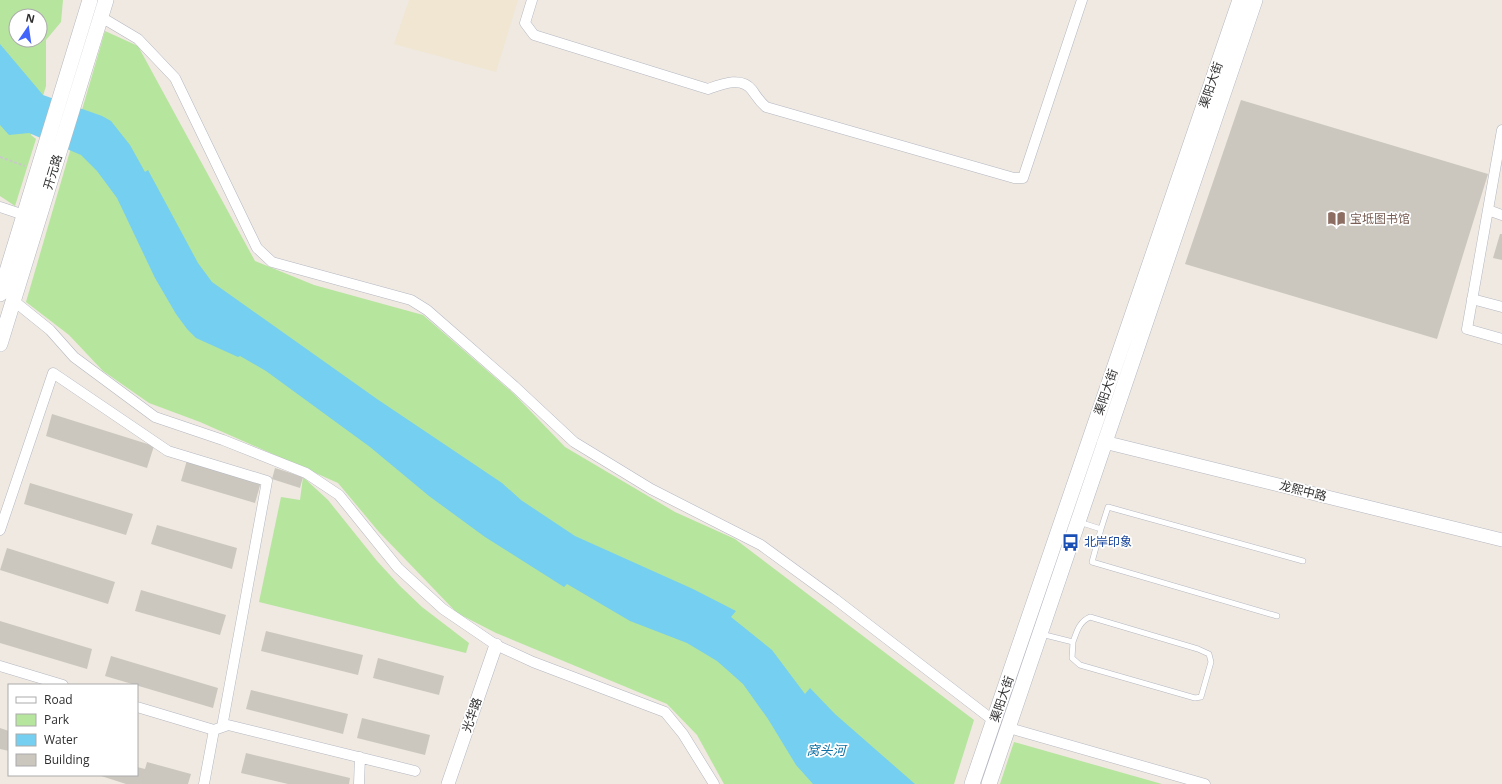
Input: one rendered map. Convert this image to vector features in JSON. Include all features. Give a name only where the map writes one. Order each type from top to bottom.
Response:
[{"type":"main road","name":"开元路","points":[[0,291],[90,0]]},
{"type":"main road","name":"开元路","points":[[0,344],[106,0]]},
{"type":"main road","name":"渠阳大街","points":[[972,784],[1240,0]]},
{"type":"main road","name":"渠阳大街","points":[[989,784],[1255,0]]},
{"type":"street","points":[[532,0],[525,23],[534,35],[708,88],[726,82],[741,83],[751,89],[758,100],[766,106],[1014,178],[1023,178],[1082,0]]},
{"type":"street","points":[[101,17],[138,39],[175,78],[257,248],[272,262],[411,300],[427,310],[514,386],[574,442],[651,489],[761,545],[835,599],[994,721]]},
{"type":"street","points":[[1502,130],[1498,179],[1488,210],[1467,329],[1502,339]]},
{"type":"street","points":[[0,207],[24,215]]},
{"type":"street","points":[[1488,210],[1502,215]]},
{"type":"street","points":[[1472,299],[1502,307]]},
{"type":"street","points":[[14,301],[50,330],[74,357],[155,417],[223,440],[306,473],[339,495],[398,568],[443,609],[496,645],[533,662],[664,712],[683,734],[714,784]]},
{"type":"street","points":[[0,530],[53,373],[168,451],[267,480],[218,729],[204,784]]},
{"type":"street","name":"龙熙中路","points":[[1104,442],[1502,540]]},
{"type":"street","name":"光华路","points":[[448,784],[496,645]]},
{"type":"street","points":[[0,666],[60,684]]},
{"type":"street","points":[[138,707],[218,729],[228,725],[415,771]]},
{"type":"street","points":[[1009,728],[1205,784]]},
{"type":"street","points":[[359,784],[360,757]]},
{"type":"lane","points":[[1277,616],[1092,562],[1108,506],[1303,561]]},
{"type":"lane","points":[[1078,521],[1101,529]]},
{"type":"lane","points":[[1090,617],[1198,649],[1209,654],[1210,662],[1201,697],[1194,698],[1080,665],[1072,658],[1073,642],[1083,620],[1090,617]]},
{"type":"lane","points":[[1040,633],[1073,642]]},
{"type":"path","points":[[0,157],[17,164],[38,168]]},
{"type":"shaded area","points":[[409,0],[518,0],[496,72],[394,44]]},
{"type":"green space","points":[[0,0],[63,0],[61,22],[48,38],[48,8],[8,8],[8,48],[46,48],[46,86],[31,135],[36,139],[15,206],[0,196]]},
{"type":"green space","points":[[105,31],[138,46],[255,261],[314,285],[423,315],[513,393],[565,447],[675,512],[735,539],[974,720],[954,784],[724,784],[697,735],[667,704],[496,633],[457,613],[379,532],[338,483],[200,422],[149,403],[103,371],[69,335],[26,302]]},
{"type":"green space","points":[[303,477],[328,500],[377,561],[400,586],[422,607],[469,643],[466,653],[259,602],[281,497],[300,500]]},
{"type":"green space","points":[[1014,742],[1162,784],[1000,784]]},
{"type":"water","name":"窝头河","points":[[0,44],[43,95],[102,116],[111,121],[130,145],[145,172],[148,170],[198,263],[212,282],[377,399],[502,483],[521,500],[575,536],[693,589],[736,611],[731,617],[772,650],[805,694],[810,688],[835,714],[915,784],[813,784],[796,765],[768,719],[743,684],[717,661],[687,643],[630,621],[567,584],[564,587],[485,537],[429,496],[370,447],[266,371],[240,356],[238,357],[196,338],[176,314],[155,278],[117,198],[97,171],[81,155],[29,133],[9,135],[0,125]]},
{"type":"building","name":"宝坻图书馆","points":[[1241,100],[1488,174],[1437,339],[1185,264]]},
{"type":"building","points":[[1500,234],[1502,234],[1502,260],[1493,258]]},
{"type":"building","points":[[52,414],[154,446],[147,468],[46,436]]},
{"type":"building","points":[[187,460],[261,482],[255,503],[181,481]]},
{"type":"building","points":[[275,468],[303,477],[300,488],[272,479]]},
{"type":"building","points":[[30,483],[133,514],[126,535],[24,504]]},
{"type":"building","points":[[157,525],[237,548],[232,569],[151,544]]},
{"type":"building","points":[[7,548],[115,582],[108,604],[0,570]]},
{"type":"building","points":[[141,590],[226,615],[220,635],[135,611]]},
{"type":"building","points":[[0,621],[92,649],[87,669],[0,643]]},
{"type":"building","points":[[266,631],[363,655],[358,675],[261,651]]},
{"type":"building","points":[[111,656],[218,688],[213,708],[138,686],[138,684],[132,684],[105,676]]},
{"type":"building","points":[[378,658],[444,676],[439,695],[373,678]]},
{"type":"building","points":[[251,690],[348,714],[343,734],[246,709]]},
{"type":"building","points":[[362,718],[430,735],[425,755],[357,738]]},
{"type":"building","points":[[0,728],[8,731],[8,751],[0,749]]},
{"type":"building","points":[[246,753],[350,778],[349,784],[288,784],[241,773]]},
{"type":"building","points":[[147,762],[191,774],[188,784],[126,784],[101,776],[138,776],[138,767],[145,769]]},
{"type":"place","name":"宝坻图书馆","points":[[1337,219]]},
{"type":"place","name":"北岸印象","points":[[1071,542]]}]
